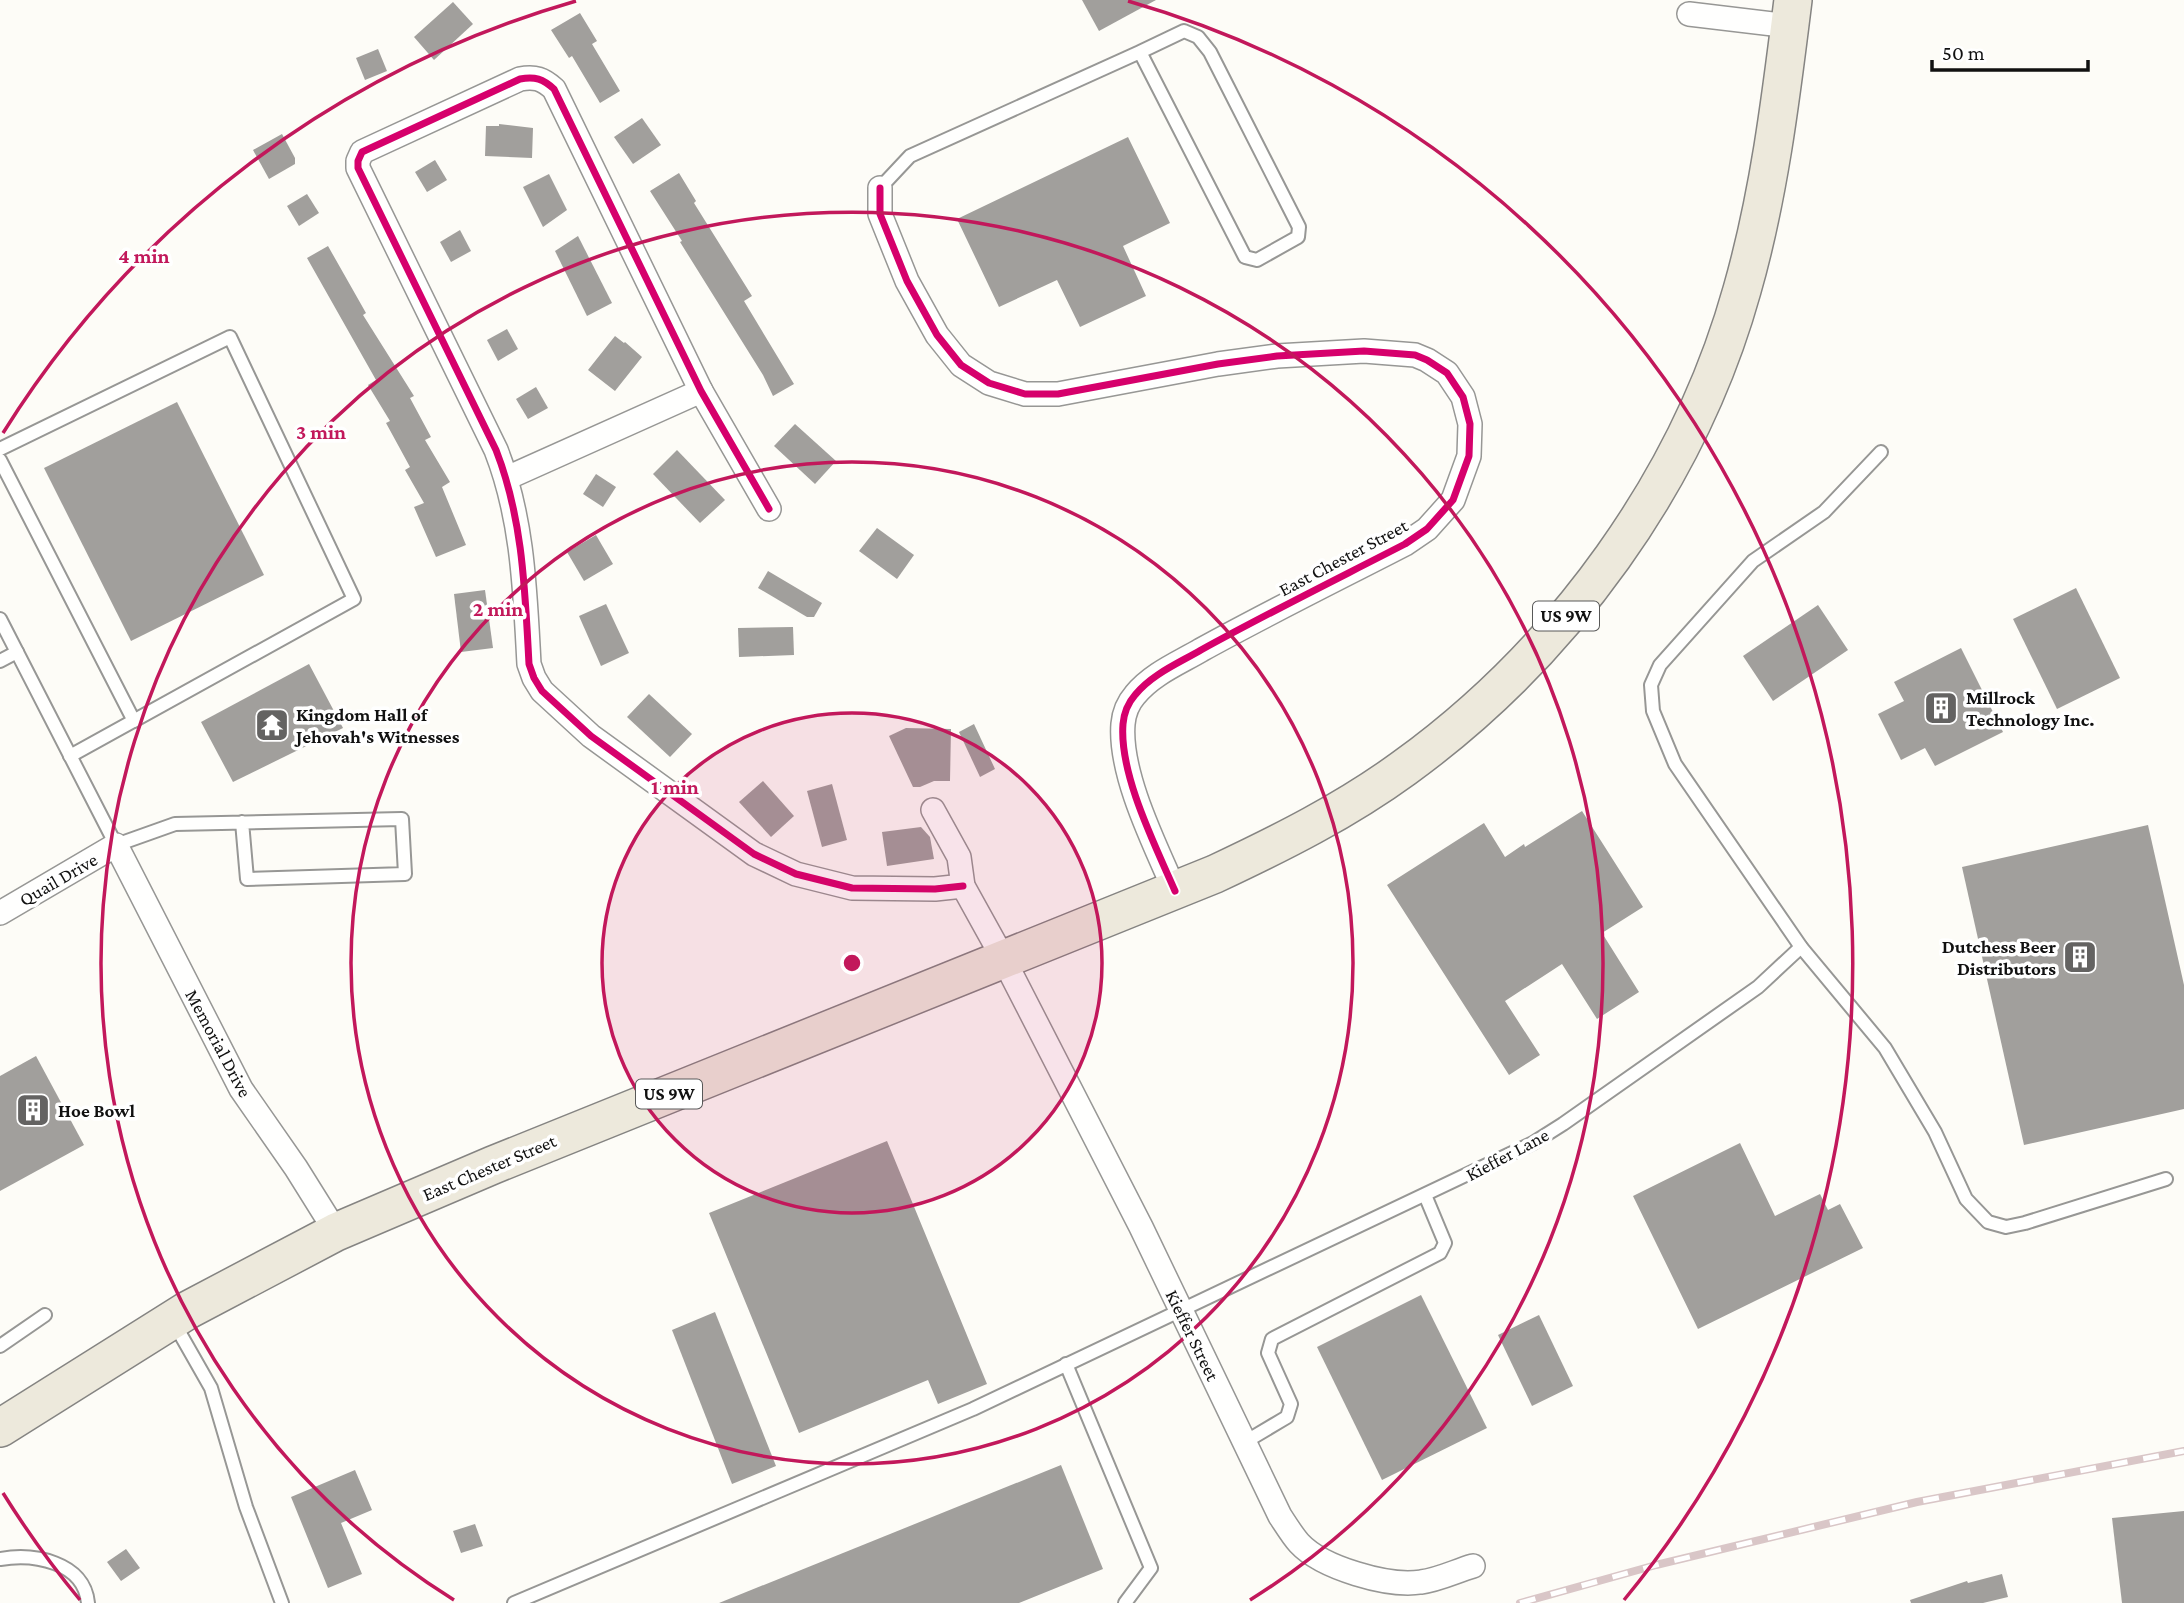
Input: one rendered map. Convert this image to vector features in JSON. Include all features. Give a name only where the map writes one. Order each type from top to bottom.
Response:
[{"type":"main road","name":"US 9W","points":[[1004,960],[1175,891],[1294,836],[1330,816],[1440,741],[1512,676],[1554,631],[1611,559],[1666,472],[1695,415],[1727,337],[1758,228],[1792,13]]},
{"type":"main road","name":"East Chester Street","points":[[0,1428],[172,1320],[335,1232],[493,1165],[1004,960]]},
{"type":"street","points":[[1689,14],[1792,13]]},
{"type":"street","points":[[769,509],[701,391],[554,89],[544,80],[529,77],[520,79],[362,152],[358,168],[496,450],[507,478],[523,560],[529,664],[542,691],[591,736],[754,854],[796,874],[852,888],[935,889],[963,886]]},
{"type":"street","name":"East Chester Street","points":[[880,188],[880,214],[907,281],[931,324],[961,365],[989,383],[1025,394],[1058,394],[1218,364],[1277,356],[1364,351],[1415,355],[1427,360],[1447,373],[1463,397],[1471,424],[1469,456],[1453,500],[1427,529],[1405,544],[1158,675],[1136,694],[1127,708],[1123,723],[1123,749],[1140,810],[1175,891]]},
{"type":"street","points":[[507,478],[701,391]]},
{"type":"street","name":"Kieffer Street","points":[[933,810],[959,857],[963,886],[1004,960],[1180,1309],[1280,1516],[1299,1544],[1347,1572],[1394,1584],[1422,1582],[1473,1566]]},
{"type":"street","name":"Quail Drive","points":[[0,913],[116,845]]},
{"type":"street","name":"Memorial Drive","points":[[116,845],[241,1089],[296,1168],[335,1232]]},
{"type":"lane","points":[[880,188],[910,156],[1184,31],[1198,37],[1210,52],[1299,227],[1298,237],[1257,260],[1245,257],[1140,52]]},
{"type":"lane","points":[[0,449],[230,337],[354,599],[70,757]]},
{"type":"lane","points":[[1881,452],[1824,512],[1753,561],[1660,665],[1651,685],[1653,711],[1675,764],[1801,947],[1885,1048],[1935,1132],[1966,1199],[1988,1222],[2006,1227],[2025,1223],[2166,1179]]},
{"type":"lane","points":[[0,460],[134,721]]},
{"type":"lane","points":[[0,619],[116,845],[175,824],[242,822],[402,820],[404,874],[247,879],[242,822]]},
{"type":"lane","points":[[0,661],[17,652]]},
{"type":"lane","name":"Kieffer Lane","points":[[514,1603],[961,1414],[1533,1143],[1758,987],[1801,947]]},
{"type":"lane","points":[[1245,1442],[1287,1417],[1291,1404],[1268,1353],[1272,1339],[1440,1253],[1445,1243],[1425,1195]]},
{"type":"lane","points":[[0,1346],[45,1315]]},
{"type":"lane","points":[[172,1320],[211,1388],[246,1507],[282,1603]]},
{"type":"lane","points":[[1066,1364],[1151,1567],[1125,1603]]},
{"type":"lane","points":[[0,1559],[33,1558],[73,1572],[83,1583],[88,1603]]},
{"type":"building","points":[[1082,0],[1156,0],[1099,31]]},
{"type":"building","points":[[453,2],[473,24],[434,60],[414,37]]},
{"type":"building","points":[[580,13],[597,41],[592,44],[620,91],[600,103],[572,56],[569,58],[551,30]]},
{"type":"building","points":[[378,49],[387,71],[365,80],[356,58]]},
{"type":"building","points":[[642,118],[661,145],[633,164],[614,137]]},
{"type":"building","points":[[499,124],[533,128],[532,158],[485,156],[486,126]]},
{"type":"building","points":[[282,134],[295,158],[295,164],[269,179],[253,150]]},
{"type":"building","points":[[1128,137],[1170,223],[1123,246],[1146,296],[1080,327],[1057,280],[999,307],[957,219]]},
{"type":"building","points":[[435,160],[447,180],[427,192],[415,172]]},
{"type":"building","points":[[679,173],[696,201],[694,203],[752,296],[744,301],[794,384],[773,396],[763,375],[650,191]]},
{"type":"building","points":[[549,174],[567,210],[543,227],[523,187]]},
{"type":"building","points":[[307,194],[319,213],[299,226],[287,206]]},
{"type":"building","points":[[460,230],[471,251],[451,262],[440,242]]},
{"type":"building","points":[[578,236],[612,303],[587,316],[555,251]]},
{"type":"building","points":[[328,246],[366,313],[363,315],[414,396],[410,398],[431,437],[425,440],[450,482],[442,487],[466,545],[436,557],[414,507],[424,503],[405,470],[410,467],[386,423],[390,421],[368,385],[376,380],[307,258]]},
{"type":"building","points":[[507,329],[518,349],[498,361],[487,340]]},
{"type":"building","points":[[615,336],[642,357],[615,391],[588,370]]},
{"type":"building","points":[[536,387],[548,408],[528,419],[516,399]]},
{"type":"building","points":[[177,402],[264,575],[131,641],[44,468]]},
{"type":"building","points":[[795,424],[836,461],[815,484],[774,446]]},
{"type":"building","points":[[677,450],[725,500],[700,523],[653,474]]},
{"type":"building","points":[[596,474],[616,487],[603,507],[583,494]]},
{"type":"building","points":[[877,528],[914,555],[897,579],[859,551]]},
{"type":"building","points":[[596,535],[613,564],[584,581],[567,552]]},
{"type":"building","points":[[768,571],[822,603],[814,617],[807,617],[758,588]]},
{"type":"building","points":[[2076,588],[2120,678],[2057,709],[2013,619]]},
{"type":"building","points":[[485,590],[493,648],[461,652],[454,594]]},
{"type":"building","points":[[606,604],[629,653],[601,666],[579,616]]},
{"type":"building","points":[[1818,605],[1848,650],[1773,701],[1743,656]]},
{"type":"building","points":[[793,627],[794,655],[739,657],[738,628]]},
{"type":"building","name":"Millrock Technology Inc.","points":[[1961,648],[2003,732],[1935,766],[1925,748],[1901,760],[1878,714],[1904,701],[1894,682]]},
{"type":"building","name":"Kingdom Hall of Jehovah's Witnesses","points":[[309,664],[343,728],[233,782],[201,722]]},
{"type":"building","points":[[649,694],[692,734],[670,757],[627,717]]},
{"type":"building","points":[[974,724],[995,769],[980,777],[959,732]]},
{"type":"building","points":[[906,728],[951,729],[950,781],[934,781],[913,787],[889,736]]},
{"type":"building","points":[[763,781],[794,816],[771,837],[739,802]]},
{"type":"building","points":[[832,784],[847,840],[822,847],[807,791]]},
{"type":"building","points":[[1582,811],[1643,907],[1602,933],[1639,992],[1597,1019],[1562,964],[1505,1001],[1540,1055],[1509,1075],[1387,885],[1484,823],[1505,857]]},
{"type":"building","name":"Dutchess Beer Distributors","points":[[2148,825],[2184,985],[2184,1109],[2024,1145],[1962,867]]},
{"type":"building","points":[[921,827],[930,837],[934,859],[887,866],[882,832]]},
{"type":"building","name":"Hoe Bowl","points":[[36,1056],[84,1145],[0,1191],[0,1076]]},
{"type":"building","points":[[887,1141],[987,1384],[938,1404],[928,1380],[799,1433],[709,1213]]},
{"type":"building","points":[[1740,1143],[1775,1216],[1820,1194],[1828,1210],[1840,1204],[1863,1248],[1698,1329],[1633,1196]]},
{"type":"building","points":[[1421,1295],[1487,1428],[1382,1480],[1317,1347]]},
{"type":"building","points":[[715,1312],[776,1466],[732,1484],[672,1330]]},
{"type":"building","points":[[1539,1315],[1573,1386],[1532,1406],[1498,1335]]},
{"type":"building","points":[[1061,1465],[1103,1569],[1019,1603],[719,1603]]},
{"type":"building","points":[[355,1470],[372,1510],[341,1523],[362,1574],[328,1588],[291,1497]]},
{"type":"building","points":[[2184,1511],[2184,1603],[2122,1603],[2112,1518]]},
{"type":"building","points":[[475,1524],[483,1546],[461,1553],[453,1531]]},
{"type":"building","points":[[126,1549],[140,1568],[121,1581],[107,1562]]},
{"type":"building","points":[[2002,1574],[2008,1597],[1983,1603],[1911,1603],[1910,1600],[1967,1581],[1968,1583]]},
{"type":"railway","points":[[1520,1603],[1656,1565],[1917,1502],[2184,1451]]},
{"type":"cycle path","points":[[769,509],[701,391],[554,89],[538,79],[520,79],[362,152],[358,168],[496,450],[505,476],[521,556],[529,664],[542,691],[591,736],[754,854],[796,874],[852,888],[935,889],[963,886]]},
{"type":"cycle path","points":[[880,188],[880,214],[907,281],[937,335],[961,365],[989,383],[1025,394],[1058,394],[1218,364],[1277,356],[1364,351],[1415,355],[1427,360],[1447,373],[1463,397],[1470,424],[1469,456],[1453,500],[1427,529],[1405,544],[1166,670],[1149,681],[1130,701],[1123,724],[1123,744],[1132,787],[1175,891]]},
{"type":"place","name":"Millrock Technology Inc.","points":[[1941,708]]},
{"type":"place","name":"Kingdom Hall of Jehovah's Witnesses","points":[[272,725]]},
{"type":"place","name":"Dutchess Beer Distributors","points":[[2080,957]]},
{"type":"place","name":"Hoe Bowl","points":[[33,1110]]}]
